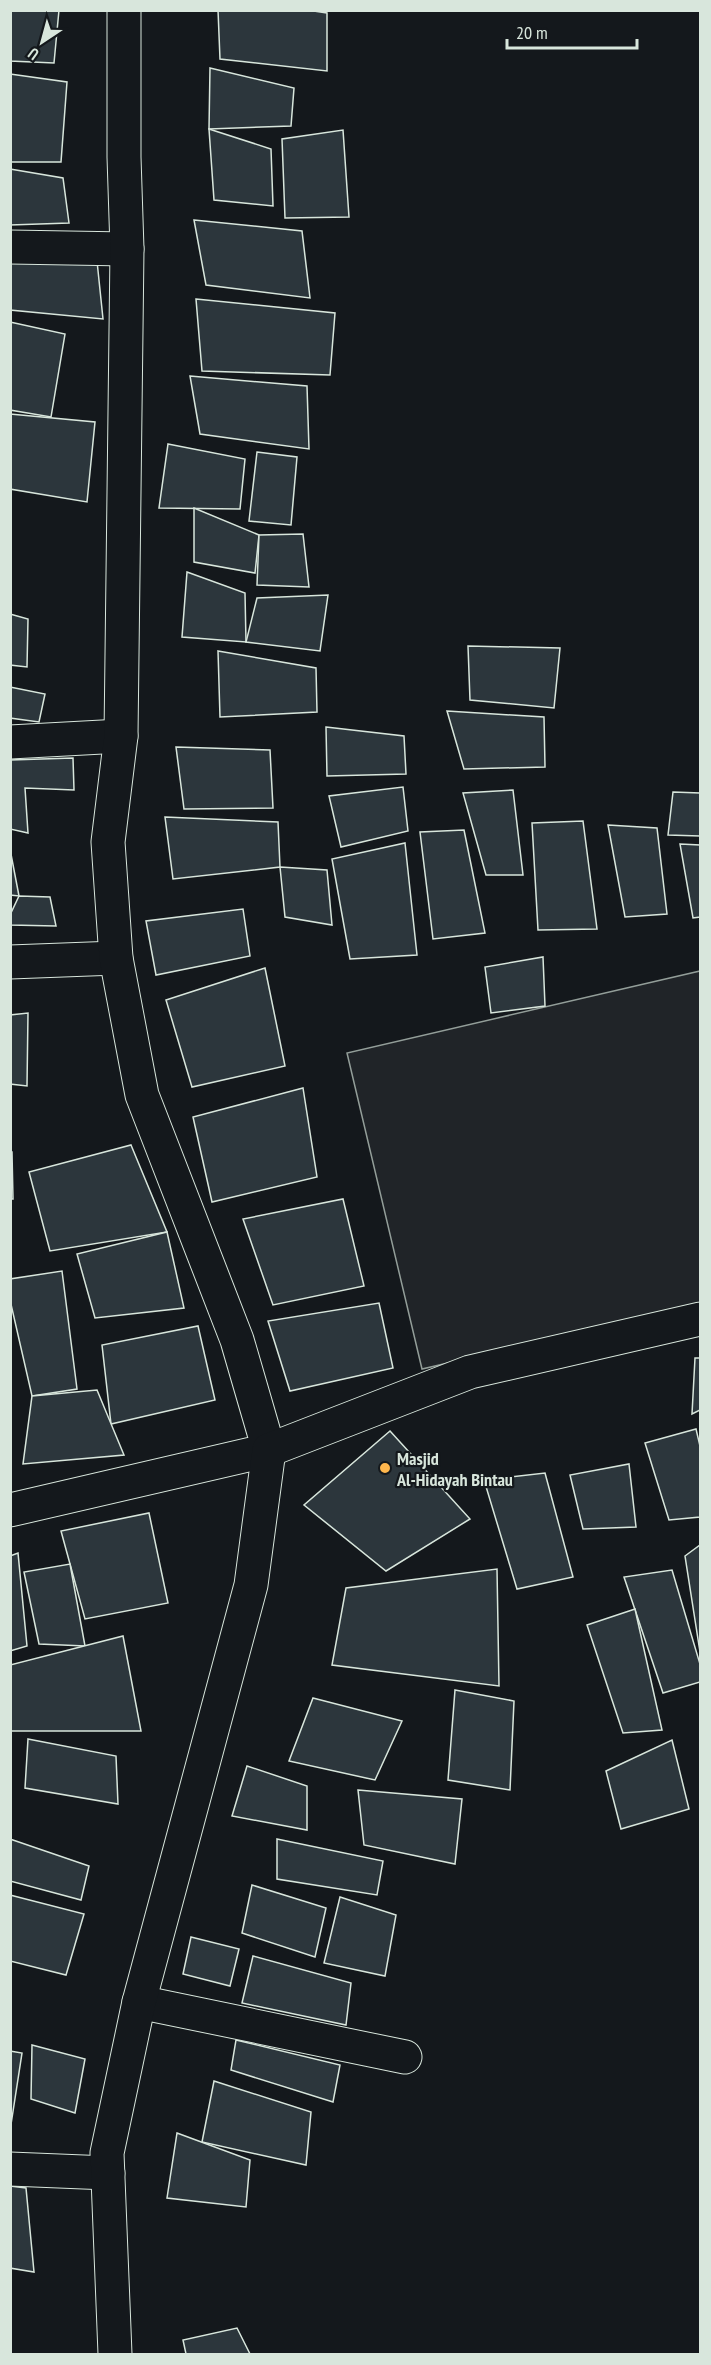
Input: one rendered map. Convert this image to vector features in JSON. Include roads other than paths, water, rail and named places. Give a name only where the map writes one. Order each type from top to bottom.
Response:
[{"type":"street","points":[[115,2355],[107,2153],[140,2002],[251,1585],[269,1450],[237,1340],[142,1095],[116,958],[108,842],[121,736],[127,249],[124,157],[124,10]]},
{"type":"street","points":[[10,247],[127,249]]},
{"type":"street","points":[[10,742],[121,736]]},
{"type":"street","points":[[10,962],[116,958]]},
{"type":"street","points":[[10,1510],[269,1450],[470,1372],[700,1319]]},
{"type":"street","points":[[140,2002],[405,2057]]},
{"type":"street","points":[[10,2169],[108,2173]]},
{"type":"place","name":"Masjid Al-Hidayah Bintau","points":[[385,1468]]}]
